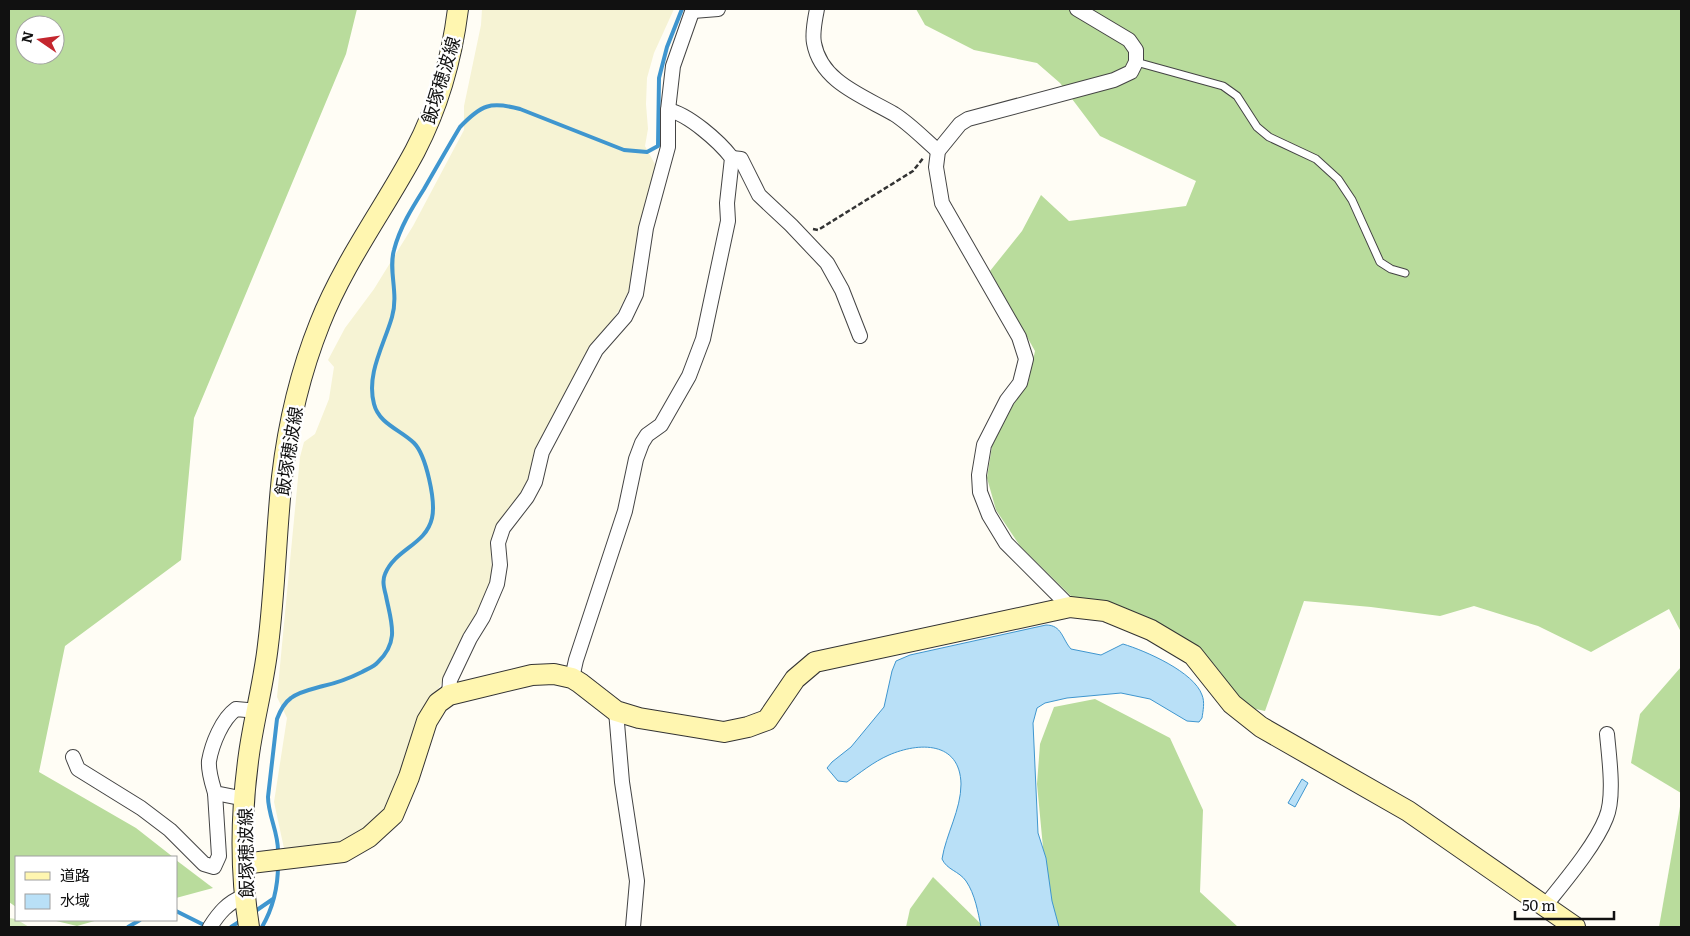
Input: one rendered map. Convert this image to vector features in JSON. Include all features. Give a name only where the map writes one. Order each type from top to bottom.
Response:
[{"type":"street","name":"飯塚穂波線","points":[[249,927],[244,896],[243,864],[245,799],[249,754],[268,648],[282,478],[298,387],[308,355],[332,295],[416,149],[436,103],[454,38],[458,9]]},
{"type":"street","points":[[449,695],[450,680],[470,638],[483,617],[497,584],[500,565],[498,543],[503,528],[527,497],[535,482],[542,452],[596,350],[625,317],[636,294],[646,228],[668,147],[668,110],[673,66],[693,10],[718,9]]},
{"type":"street","points":[[817,9],[813,42],[819,60],[831,76],[896,116],[935,148],[942,203],[1019,337],[1026,359],[1020,383],[1007,400],[984,445],[979,475],[980,492],[989,515],[1006,543],[1070,608]]},
{"type":"street","points":[[935,148],[960,124],[968,119],[1114,80],[1131,72],[1136,62],[1136,50],[1129,40],[1077,9]]},
{"type":"street","points":[[668,110],[675,111],[708,133],[732,158],[741,159],[759,194],[827,263],[842,290],[860,336]]},
{"type":"street","points":[[572,678],[576,660],[625,511],[636,458],[647,435],[661,425],[689,376],[703,339],[728,221],[728,193],[732,158]]},
{"type":"street","points":[[243,864],[343,852],[369,838],[393,815],[409,777],[427,721],[438,703],[449,695],[532,675],[554,674],[572,678],[616,711],[639,718],[724,732],[748,727],[767,720],[795,679],[815,662],[1070,608],[1105,611],[1151,630],[1193,655],[1232,704],[1261,727],[1408,810],[1575,927]]},
{"type":"street","points":[[73,757],[78,769],[141,808],[170,830],[204,864],[214,867],[219,856],[215,793],[211,782],[209,763],[218,736],[229,714],[236,709],[257,711]]},
{"type":"street","points":[[616,711],[622,782],[637,881],[633,927]]},
{"type":"street","points":[[1545,906],[1578,862],[1607,817],[1610,790],[1607,734]]},
{"type":"street","points":[[215,793],[245,799]]},
{"type":"street","points":[[210,927],[220,911],[233,900],[244,896]]},
{"type":"lane","points":[[1136,62],[1223,86],[1237,96],[1257,127],[1269,136],[1316,159],[1338,179],[1352,200],[1380,262],[1391,270],[1405,273]]},
{"type":"path","points":[[810,229],[818,230],[913,171],[935,148]]},
{"type":"shaded area","points":[[482,9],[674,9],[654,53],[647,78],[646,104],[648,129],[645,146],[656,166],[638,236],[629,290],[618,312],[590,350],[537,455],[521,497],[499,529],[491,557],[493,581],[477,619],[421,720],[385,813],[369,827],[330,848],[285,853],[274,802],[287,718],[277,697],[300,457],[304,442],[315,434],[329,399],[334,367],[328,360],[345,328],[374,289],[413,226],[464,130],[464,106],[481,25]]},
{"type":"green space","points":[[9,9],[357,9],[346,54],[194,418],[181,560],[65,646],[39,772],[136,828],[172,856],[15,856],[15,906],[9,902]]},
{"type":"green space","points":[[916,9],[1681,9],[1681,632],[1669,609],[1591,652],[1538,626],[1474,606],[1440,616],[1304,601],[1265,711],[1232,704],[1222,674],[1201,649],[1150,620],[1073,598],[1020,546],[996,510],[987,478],[992,446],[1013,405],[1028,383],[1035,351],[990,271],[1022,231],[1041,195],[1069,221],[1186,206],[1196,181],[1100,136],[1060,83],[1037,63],[974,50],[925,25]]},
{"type":"green space","points":[[1681,667],[1681,793],[1631,763],[1640,714]]},
{"type":"green space","points":[[1095,699],[1170,738],[1203,810],[1200,892],[1238,927],[1054,927],[1049,911],[1037,784],[1040,744],[1054,707]]},
{"type":"green space","points":[[1681,801],[1681,927],[1659,927]]},
{"type":"green space","points":[[178,862],[213,888],[178,897]]},
{"type":"green space","points":[[933,877],[984,927],[906,927],[910,909]]},
{"type":"green space","points":[[9,918],[15,919],[15,921],[19,921],[29,927],[9,927]]},
{"type":"green space","points":[[56,921],[94,921],[77,926]]},
{"type":"water","points":[[1046,625],[1059,630],[1071,649],[1101,655],[1123,644],[1156,657],[1180,671],[1190,678],[1202,695],[1204,706],[1202,718],[1199,722],[1187,721],[1150,699],[1121,693],[1067,698],[1045,703],[1037,708],[1033,723],[1038,833],[1046,858],[1052,901],[1059,927],[981,927],[976,903],[969,886],[942,859],[959,803],[961,784],[959,770],[954,760],[946,752],[936,748],[913,748],[883,758],[847,782],[838,781],[827,768],[851,747],[884,707],[896,661],[910,655]]},
{"type":"water","points":[[1302,779],[1308,783],[1295,807],[1288,803]]},
{"type":"waterway","points":[[278,853],[277,838],[268,804],[268,797],[279,713],[286,702],[295,696],[307,690],[338,682],[357,674],[375,665],[385,654],[392,639],[390,614],[384,585],[385,574],[396,558],[424,535],[432,518],[433,501],[422,457],[409,438],[385,422],[381,417],[374,404],[372,393],[374,371],[394,308],[392,258],[403,226],[460,127],[474,114],[493,105],[520,109],[624,150],[647,152],[658,146],[659,78],[667,47],[682,9]]},
{"type":"waterway","points":[[262,927],[274,897],[278,865]]},
{"type":"waterway","points":[[254,912],[273,899]]},
{"type":"waterway","points":[[178,912],[208,927]]},
{"type":"waterway","points":[[231,927],[242,920]]},
{"type":"waterway","points":[[128,927],[138,921]]}]
